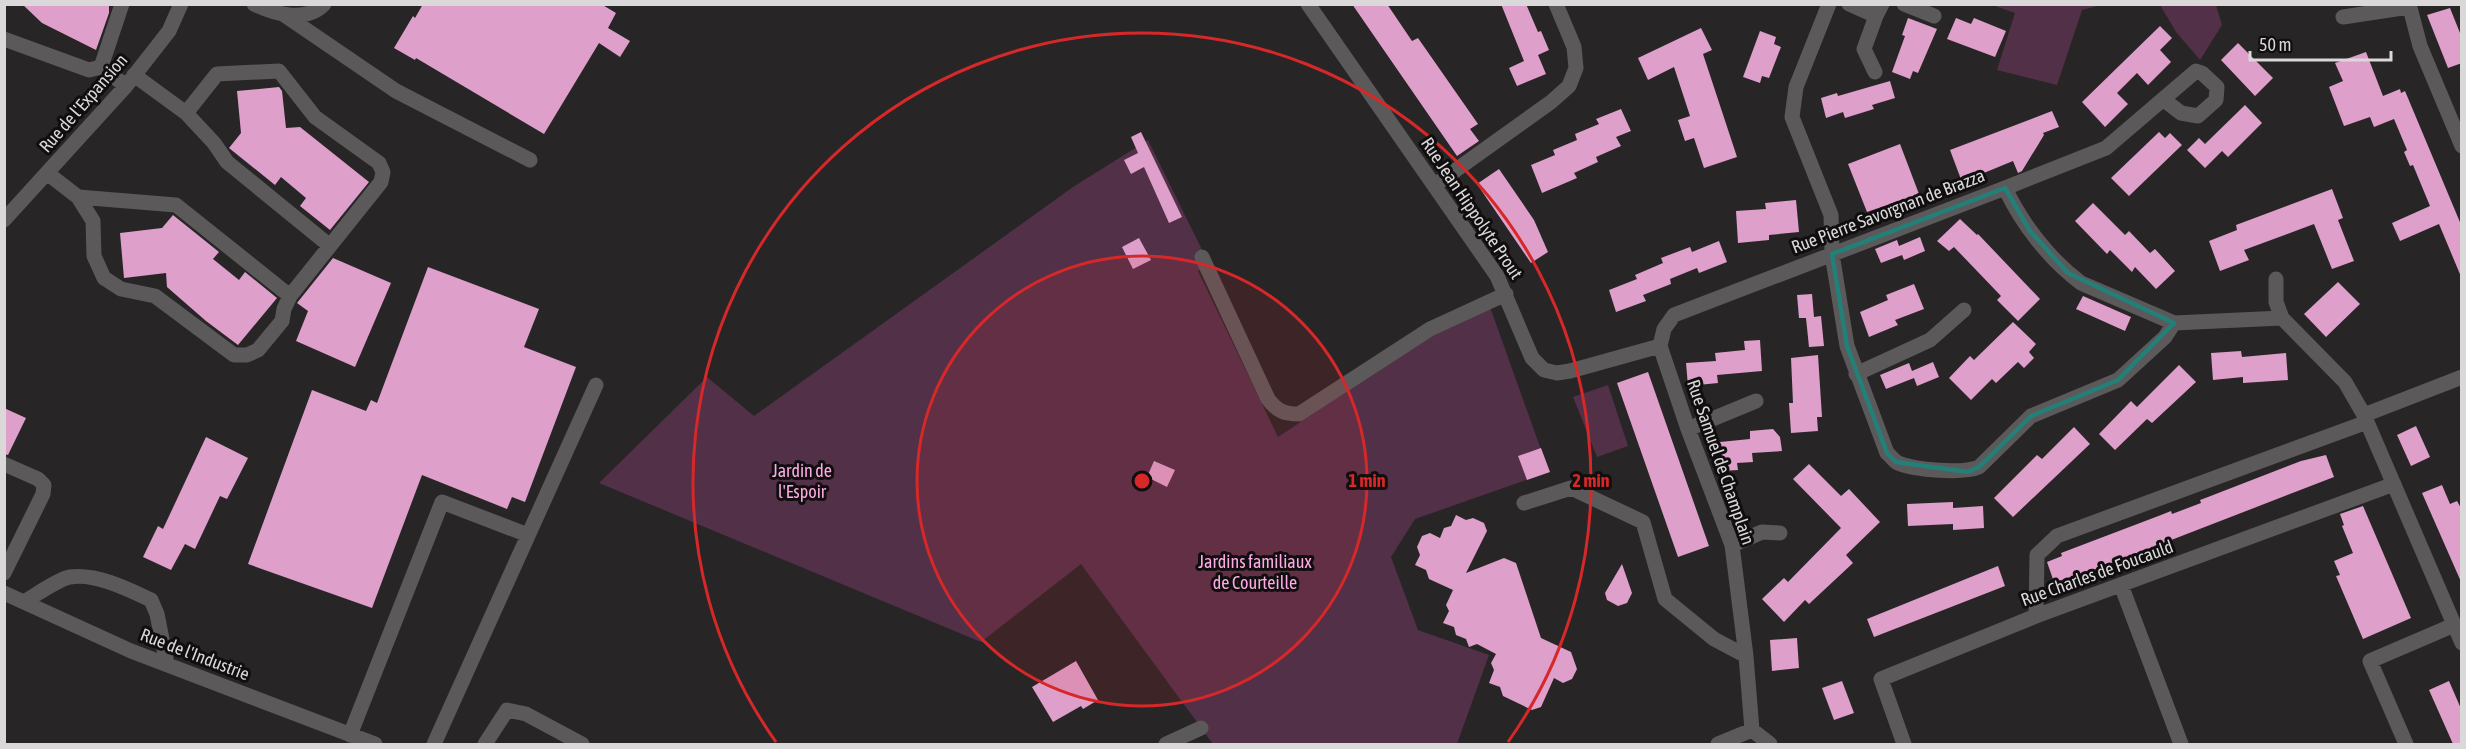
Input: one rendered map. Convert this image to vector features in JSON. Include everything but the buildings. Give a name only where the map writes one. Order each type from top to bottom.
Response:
[{"type":"street","points":[[100,67],[122,4]]},
{"type":"street","name":"Rue de l'Expansion","points":[[4,220],[130,81],[169,31],[181,4]]},
{"type":"street","points":[[254,4],[268,11],[307,15],[324,4]]},
{"type":"street","name":"Rue Jean Hippolyte Prout","points":[[1308,4],[1497,276],[1525,344],[1532,358],[1544,370],[1557,373],[1570,371],[1660,346]]},
{"type":"street","points":[[1435,185],[1551,102],[1569,86],[1576,68],[1574,47],[1556,4]]},
{"type":"street","points":[[1829,4],[1796,87],[1792,117],[1830,215],[1832,254],[1846,346],[1887,453],[1896,462],[1911,466],[1968,472],[1979,467],[2031,416],[2118,380],[2165,337],[2174,323]]},
{"type":"street","points":[[1904,4],[1935,16]]},
{"type":"street","points":[[1857,6],[1879,10],[1864,49],[1875,72]]},
{"type":"street","points":[[2343,17],[2409,6],[2420,46],[2462,146]]},
{"type":"street","points":[[283,14],[396,91],[530,160]]},
{"type":"street","points":[[4,39],[89,70],[100,67],[130,81],[186,113],[214,143],[227,162],[330,246]]},
{"type":"street","points":[[47,172],[78,197],[93,221],[94,255],[104,278],[121,288],[155,296],[234,355],[247,355],[258,350],[282,321],[290,296],[381,182],[382,172],[379,163],[315,117],[279,71],[217,74],[186,113]]},
{"type":"street","points":[[2005,188],[2106,148],[2164,100]]},
{"type":"street","name":"Rue Pierre Savorgnan de Brazza","points":[[1660,346],[1664,329],[1674,315],[2005,188],[2014,208],[2030,231],[2068,273],[2081,283],[2174,323],[2282,318]]},
{"type":"street","points":[[78,197],[176,206],[290,296]]},
{"type":"street","points":[[1202,257],[1268,399],[1274,408],[1286,414],[1299,414],[1430,329],[1506,294]]},
{"type":"street","points":[[2276,279],[2276,302],[2282,318],[2345,382],[2366,418],[2462,643]]},
{"type":"street","points":[[1856,374],[1930,340],[1964,310]]},
{"type":"street","name":"Rue Samuel de Champlain","points":[[1660,346],[1688,429],[1732,545],[1746,656],[1752,730]]},
{"type":"street","points":[[2036,616],[2037,555],[2057,536],[2366,418],[2462,377]]},
{"type":"street","points":[[434,744],[596,385]]},
{"type":"street","points":[[1688,429],[1756,401]]},
{"type":"street","points":[[4,464],[38,479],[44,485],[43,494],[4,573]]},
{"type":"street","name":"Rue Charles de Foucauld","points":[[1904,744],[1881,679],[2036,616],[2394,484]]},
{"type":"street","points":[[1524,503],[1571,488],[1643,522],[1665,599],[1714,639],[1746,656]]},
{"type":"street","points":[[350,735],[442,502],[528,535]]},
{"type":"street","points":[[1732,545],[1762,532],[1780,533]]},
{"type":"street","points":[[24,602],[68,578],[88,578],[133,591],[151,600],[157,614],[167,664]]},
{"type":"street","points":[[2121,585],[2181,744]]},
{"type":"street","name":"Rue de l'Industrie","points":[[4,593],[167,664],[375,744]]},
{"type":"street","points":[[2406,744],[2370,661],[2454,625]]},
{"type":"street","points":[[485,744],[507,710],[526,714],[582,744]]},
{"type":"street","points":[[1166,744],[1201,728]]},
{"type":"street","points":[[1718,744],[1752,730],[1770,744]]},
{"type":"highlighted area","points":[[2005,188],[2030,231],[2068,273],[2174,323],[2118,380],[2031,416],[1979,467],[1968,472],[1896,462],[1887,453],[1847,346],[1832,254]]},
{"type":"green space","points":[[1992,5],[2101,5],[2082,10],[2057,85],[1997,70],[2015,13]]},
{"type":"green space","points":[[2160,5],[2216,5],[2222,25],[2200,60],[2176,32]]},
{"type":"green space","name":"Jardins familiaux de Courteille","points":[[1148,140],[1208,262],[1198,271],[1278,437],[1424,340],[1490,307],[1549,472],[1415,519],[1391,557],[1418,630],[1489,655],[1457,744],[1213,744],[1081,564],[981,642],[599,483],[707,377],[754,416],[1073,187]]},
{"type":"green space","points":[[1608,385],[1628,446],[1597,457],[1573,397]]},
{"type":"park label","name":"Jardin de l'Espoir","points":[[802,480]]}]
